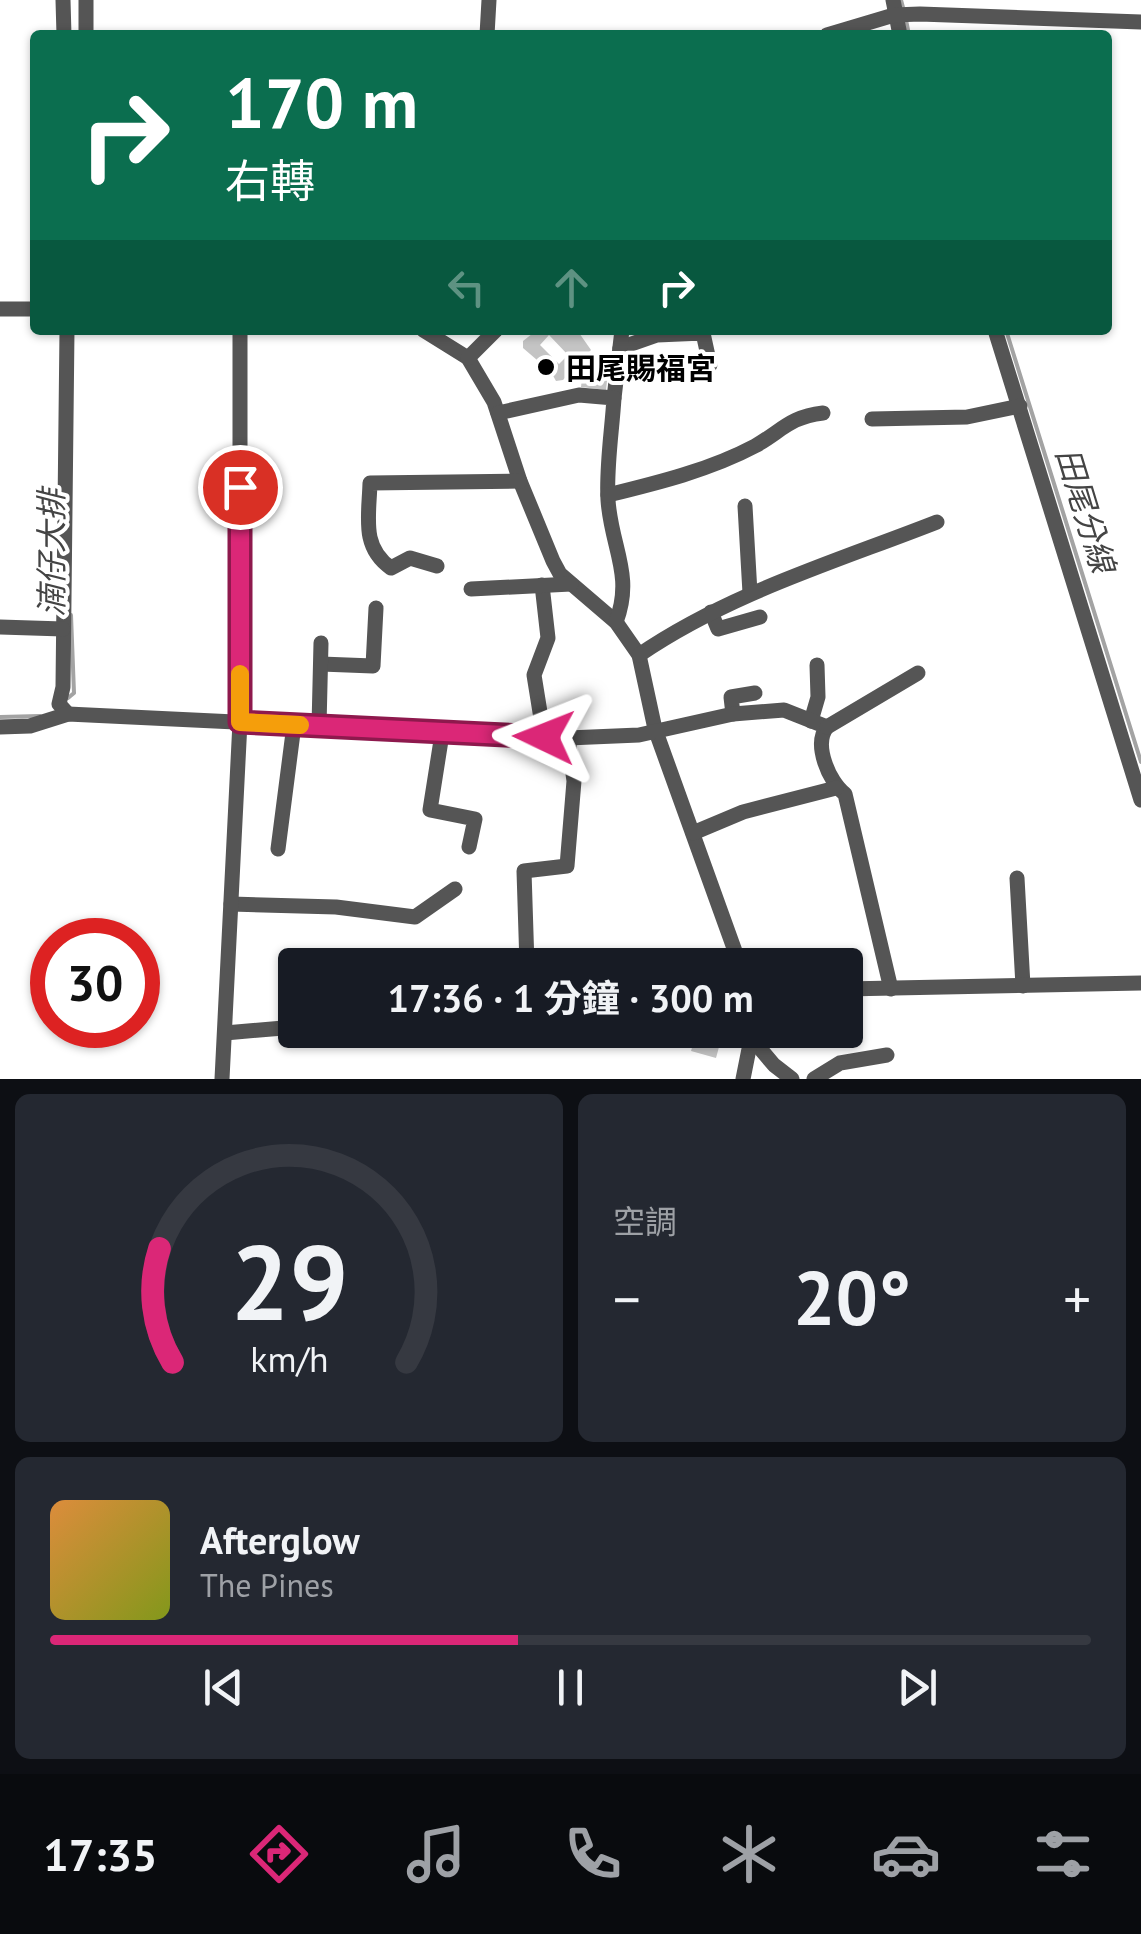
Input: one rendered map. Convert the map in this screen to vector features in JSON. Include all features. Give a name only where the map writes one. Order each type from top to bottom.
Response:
[{"type":"street","points":[[63,0],[64,30]]},
{"type":"street","points":[[86,0],[86,30]]},
{"type":"street","points":[[488,30],[489,0]]},
{"type":"street","points":[[839,30],[894,8],[919,7],[1141,22]]},
{"type":"street","points":[[0,309],[30,309]]},
{"type":"street","points":[[63,709],[67,335]]},
{"type":"street","points":[[222,1079],[240,722],[240,335]]},
{"type":"street","points":[[431,335],[468,358],[498,404],[520,480],[553,560],[571,584],[616,622],[639,655],[655,729],[734,948]]},
{"type":"street","points":[[468,358],[491,335]]},
{"type":"street","points":[[616,622],[626,586],[611,530],[608,495],[621,335]]},
{"type":"street","points":[[620,348],[672,335]]},
{"type":"street","points":[[703,335],[710,365]]},
{"type":"street","points":[[998,335],[1141,800]]},
{"type":"street","points":[[498,404],[578,395],[614,398]]},
{"type":"street","points":[[872,419],[967,418],[1020,406]]},
{"type":"street","points":[[608,495],[670,480],[754,446],[797,416],[823,413]]},
{"type":"street","points":[[437,566],[410,558],[391,568],[375,557],[368,536],[370,483],[520,480]]},
{"type":"street","points":[[746,506],[750,593]]},
{"type":"street","points":[[639,655],[686,623],[750,593],[937,522]]},
{"type":"street","points":[[471,589],[571,584]]},
{"type":"street","points":[[542,586],[548,638],[534,674],[544,737]]},
{"type":"street","points":[[320,664],[373,666],[376,608]]},
{"type":"street","points":[[711,612],[718,629],[760,617]]},
{"type":"street","points":[[0,627],[63,629]]},
{"type":"street","points":[[319,726],[321,643]]},
{"type":"street","points":[[816,665],[821,749],[836,788],[845,794],[891,989]]},
{"type":"street","points":[[0,727],[30,726],[63,709],[442,734],[568,738],[638,735],[734,714],[784,710],[819,724],[918,673]]},
{"type":"street","points":[[734,714],[731,697],[755,693]]},
{"type":"street","points":[[278,849],[294,725]]},
{"type":"street","points":[[442,734],[430,810],[475,819],[468,847]]},
{"type":"street","points":[[526,948],[524,871],[538,866],[568,866],[574,781],[568,738]]},
{"type":"street","points":[[693,833],[743,812],[836,788]]},
{"type":"street","points":[[1017,878],[1024,986]]},
{"type":"street","points":[[232,904],[336,908],[415,918],[432,901],[455,889]]},
{"type":"street","points":[[863,989],[1141,983]]},
{"type":"street","points":[[226,1033],[278,1028]]},
{"type":"street","points":[[743,1079],[749,1048]]},
{"type":"street","points":[[762,1048],[774,1065],[792,1079]]},
{"type":"street","points":[[814,1079],[840,1063],[888,1055]]},
{"type":"path","points":[[558,386],[578,378]]},
{"type":"building","points":[[531,335],[549,335],[580,335],[591,350],[563,380],[556,381],[523,348],[523,341]],"holes":[[[549,335],[568,355],[559,364],[540,345]]]},
{"type":"building","points":[[584,360],[609,363],[606,390],[581,387]]},
{"type":"building","points":[[692,1048],[719,1048],[716,1058],[691,1051]]},
{"type":"waterway","name":"田尾分線","points":[[901,0],[904,11]]},
{"type":"waterway","name":"田尾分線","points":[[906,20],[908,30]]},
{"type":"waterway","name":"田尾分線","points":[[1008,335],[1141,762]]},
{"type":"waterway","name":"湳仔大排","points":[[68,698],[74,693],[71,615]]},
{"type":"waterway","name":"湳仔大排","points":[[0,717],[40,716]]},
{"type":"slow traffic","points":[[240,674],[240,722],[300,725]]},
{"type":"place","name":"田尾賜福宮","points":[[546,367]]},
{"type":"route","points":[[240,487],[240,722],[544,737]]}]
